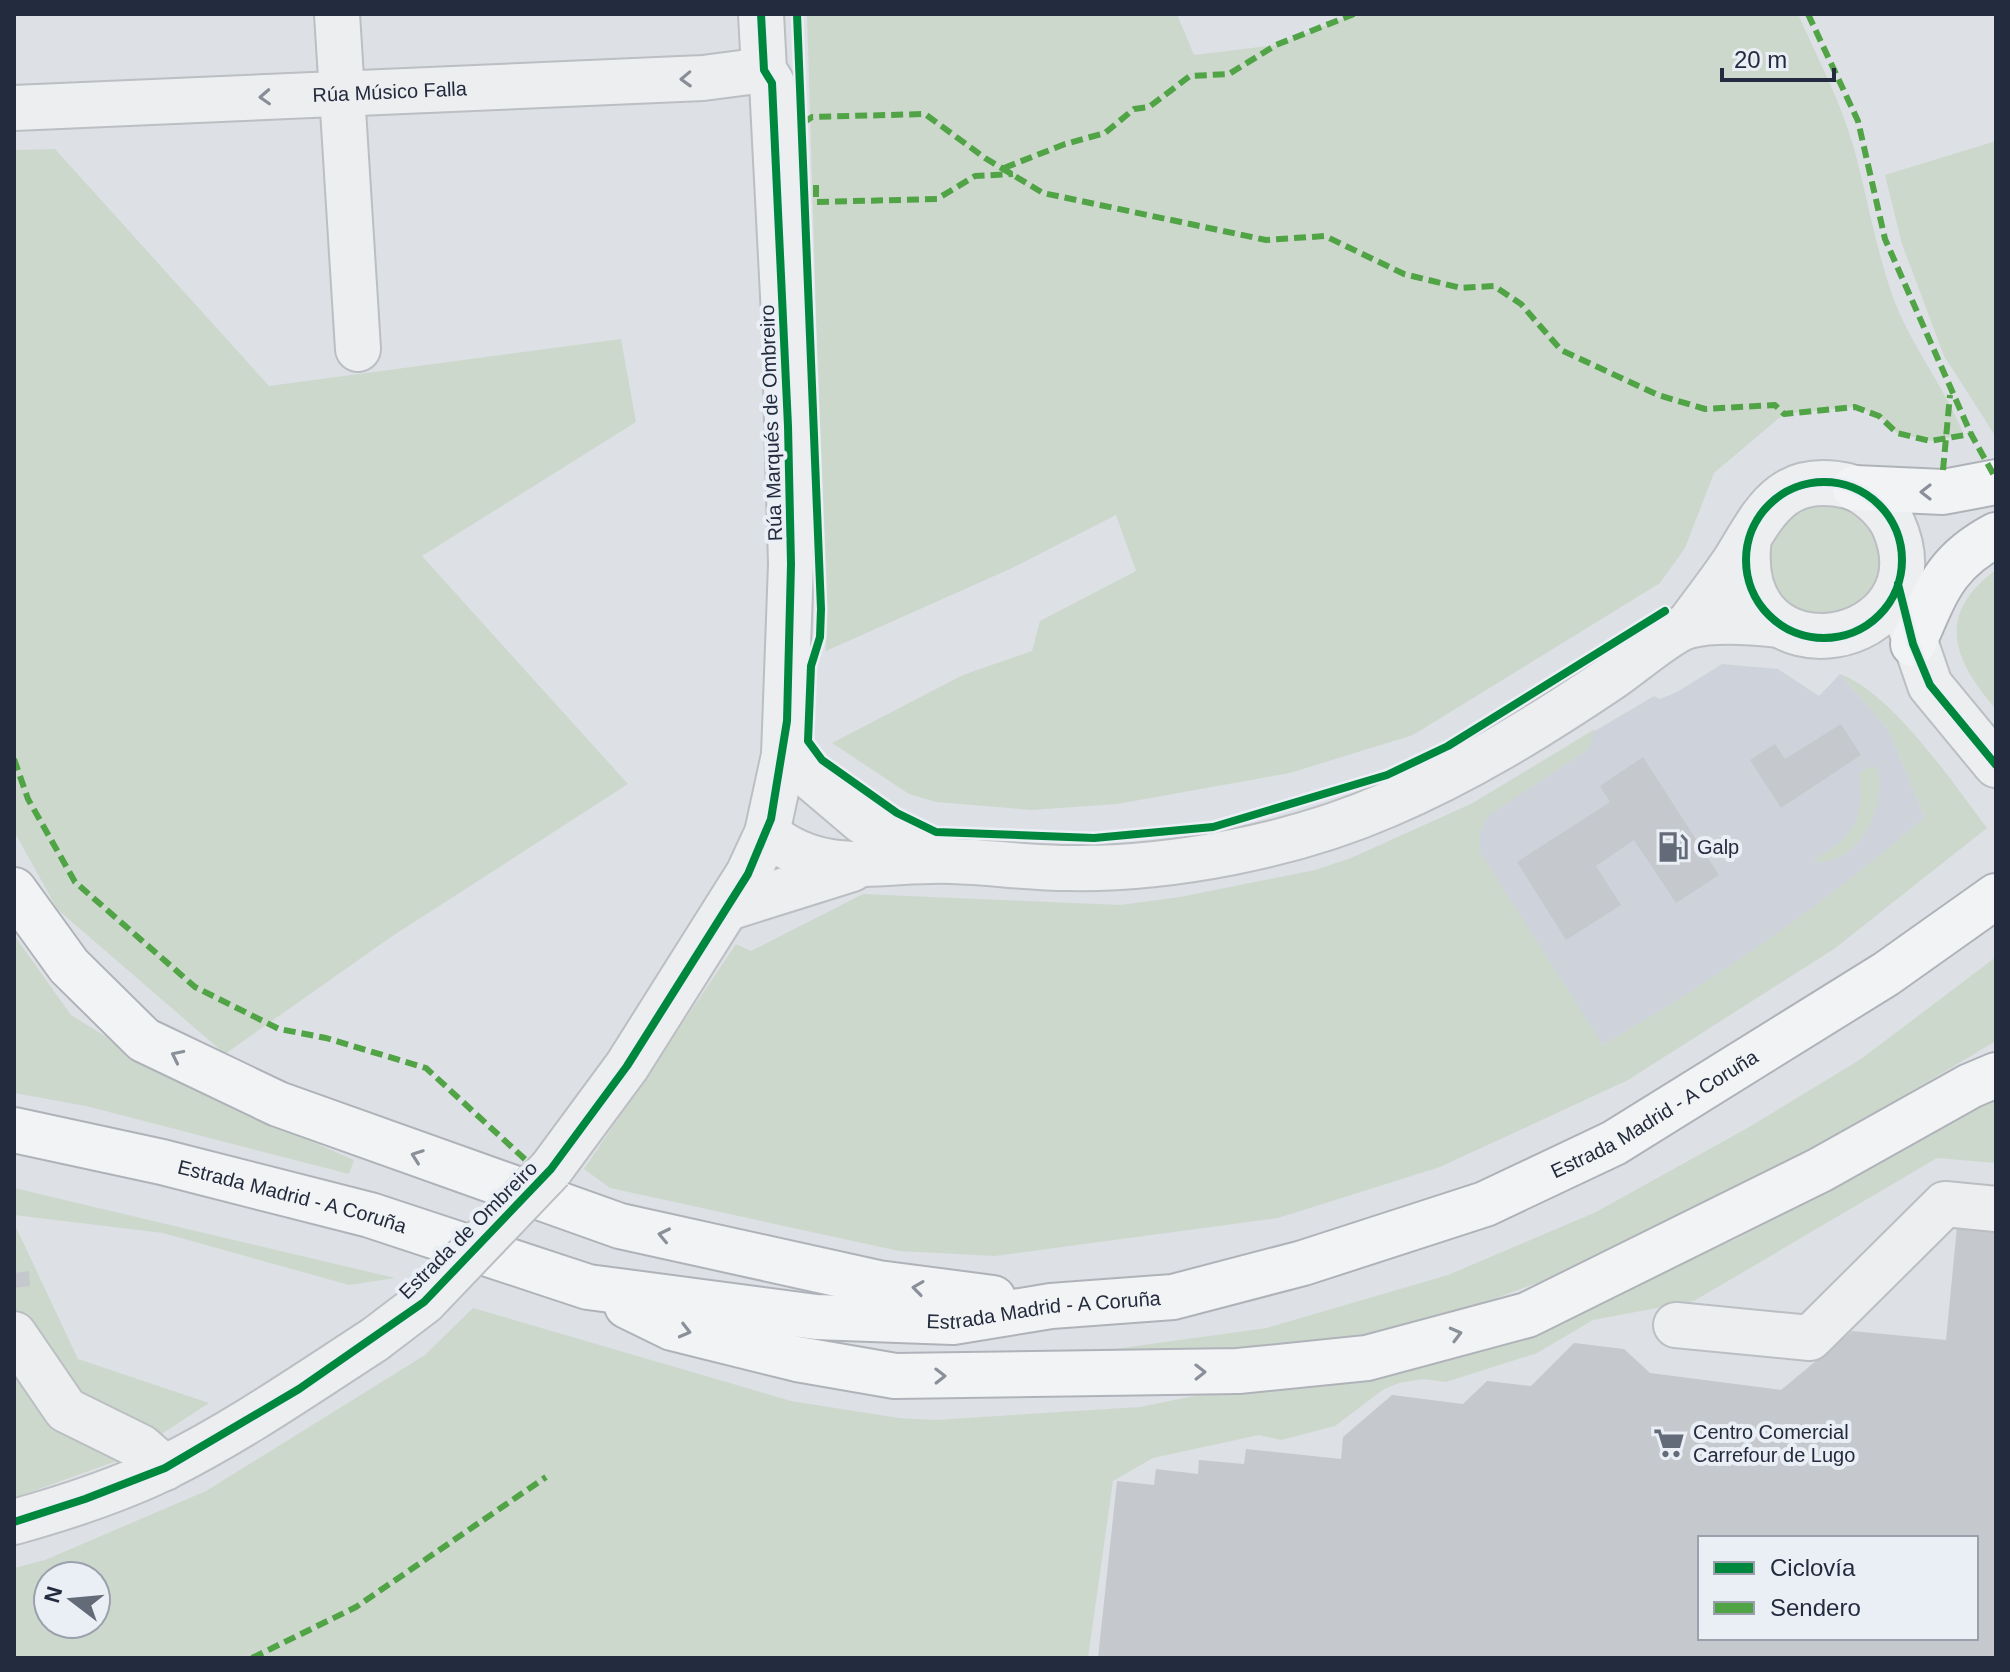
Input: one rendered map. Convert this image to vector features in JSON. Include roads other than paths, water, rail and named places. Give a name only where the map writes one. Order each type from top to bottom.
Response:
[{"type":"highway","points":[[1855,488],[1943,492],[1996,482]]},
{"type":"highway","points":[[1913,644],[1935,590],[1963,556],[1996,535]]},
{"type":"highway","points":[[14,890],[69,966],[144,1040],[278,1104],[620,1226],[878,1283],[1051,1306]]},
{"type":"highway","name":"Estrada Madrid - A Coruña","points":[[14,1130],[162,1162],[370,1215],[588,1287],[816,1317],[953,1322],[1051,1306],[1173,1297],[1303,1263],[1485,1204],[1614,1143],[1714,1084],[1886,974],[1996,896]]},
{"type":"highway","points":[[588,1287],[672,1328],[797,1359],[895,1376],[1238,1371],[1367,1358],[1527,1315],[1820,1170],[1970,1086],[1996,1075]]},
{"type":"street","points":[[337,14],[358,349]]},
{"type":"street","name":"Rúa Marqués de Ombreiro","points":[[761,14],[764,70],[772,83],[788,426],[791,564],[784,755],[769,826]]},
{"type":"street","name":"Rúa Músico Falla","points":[[14,108],[703,78],[764,70]]},
{"type":"street","points":[[728,908],[779,889],[861,866],[948,861],[1070,868],[1137,866],[1316,831],[1386,806],[1463,769],[1609,680],[1687,626],[1749,538],[1761,514],[1780,496],[1803,484],[1830,482],[1855,488],[1882,509],[1899,539],[1902,561],[1898,584],[1886,608],[1867,626],[1843,636],[1821,638],[1798,634],[1779,625],[1762,608],[1750,586],[1746,562],[1749,538]]},
{"type":"street","points":[[1898,584],[1913,644],[1930,685],[1996,765]]},
{"type":"street","points":[[1687,626],[1779,625]]},
{"type":"street","points":[[1843,636],[1930,685]]},
{"type":"street","points":[[784,755],[863,822],[948,861]]},
{"type":"street","points":[[861,866],[786,849],[769,826],[798,815],[863,822]]},
{"type":"street","name":"Estrada de Ombreiro","points":[[14,1522],[165,1468],[299,1389],[374,1340],[424,1302],[551,1169],[627,1066],[728,908],[769,826]]},
{"type":"street","points":[[1676,1325],[1810,1338],[1945,1204],[1996,1209]]},
{"type":"street","points":[[14,1334],[66,1410],[141,1447],[165,1468]]},
{"type":"place","name":"Galp","points":[[1673,847]]},
{"type":"place","name":"Centro Comercial Carrefour de Lugo","points":[[1669,1443]]}]
